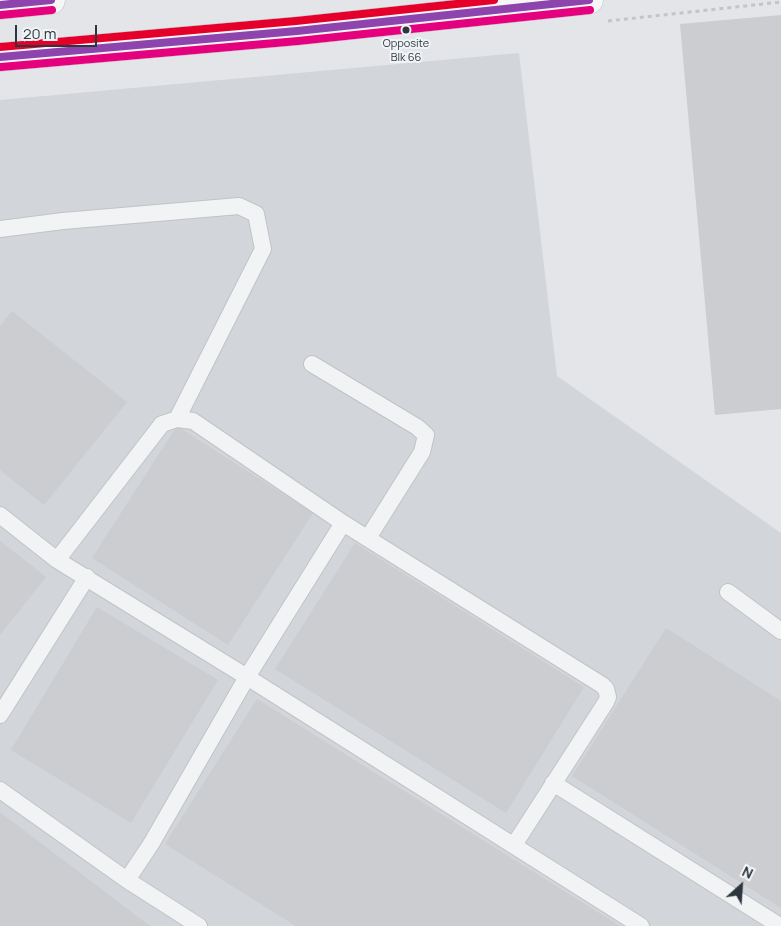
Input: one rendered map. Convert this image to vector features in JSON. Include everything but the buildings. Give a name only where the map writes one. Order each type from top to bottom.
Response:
[{"type":"main road","points":[[0,5],[51,0]]},
{"type":"main road","points":[[0,57],[297,31],[589,0]]},
{"type":"lane","points":[[0,229],[63,221],[239,206],[256,214],[263,249],[177,419]]},
{"type":"lane","points":[[312,364],[417,426],[426,435],[422,452],[368,538]]},
{"type":"lane","points":[[57,560],[162,424],[177,419],[193,421],[343,522],[606,688],[608,697],[606,702],[514,845]]},
{"type":"lane","points":[[0,515],[57,560],[248,677],[641,926]]},
{"type":"lane","points":[[127,880],[151,844],[248,677],[343,522]]},
{"type":"lane","points":[[0,715],[87,578]]},
{"type":"lane","points":[[728,592],[781,631]]},
{"type":"lane","points":[[553,783],[780,926]]},
{"type":"lane","points":[[0,790],[127,880],[199,926]]},
{"type":"shaded area","points":[[519,53],[557,376],[781,533],[781,926],[0,926],[0,100]]},
{"type":"transit line","points":[[0,5],[51,0]]},
{"type":"transit line","points":[[0,47],[296,21],[494,0]]},
{"type":"transit line","points":[[0,57],[297,31],[589,0]]},
{"type":"transit line","points":[[1,15],[52,10]]},
{"type":"transit line","points":[[1,67],[298,41],[590,10]]},
{"type":"place","name":"Opposite Blk 66","points":[[406,30]]}]
